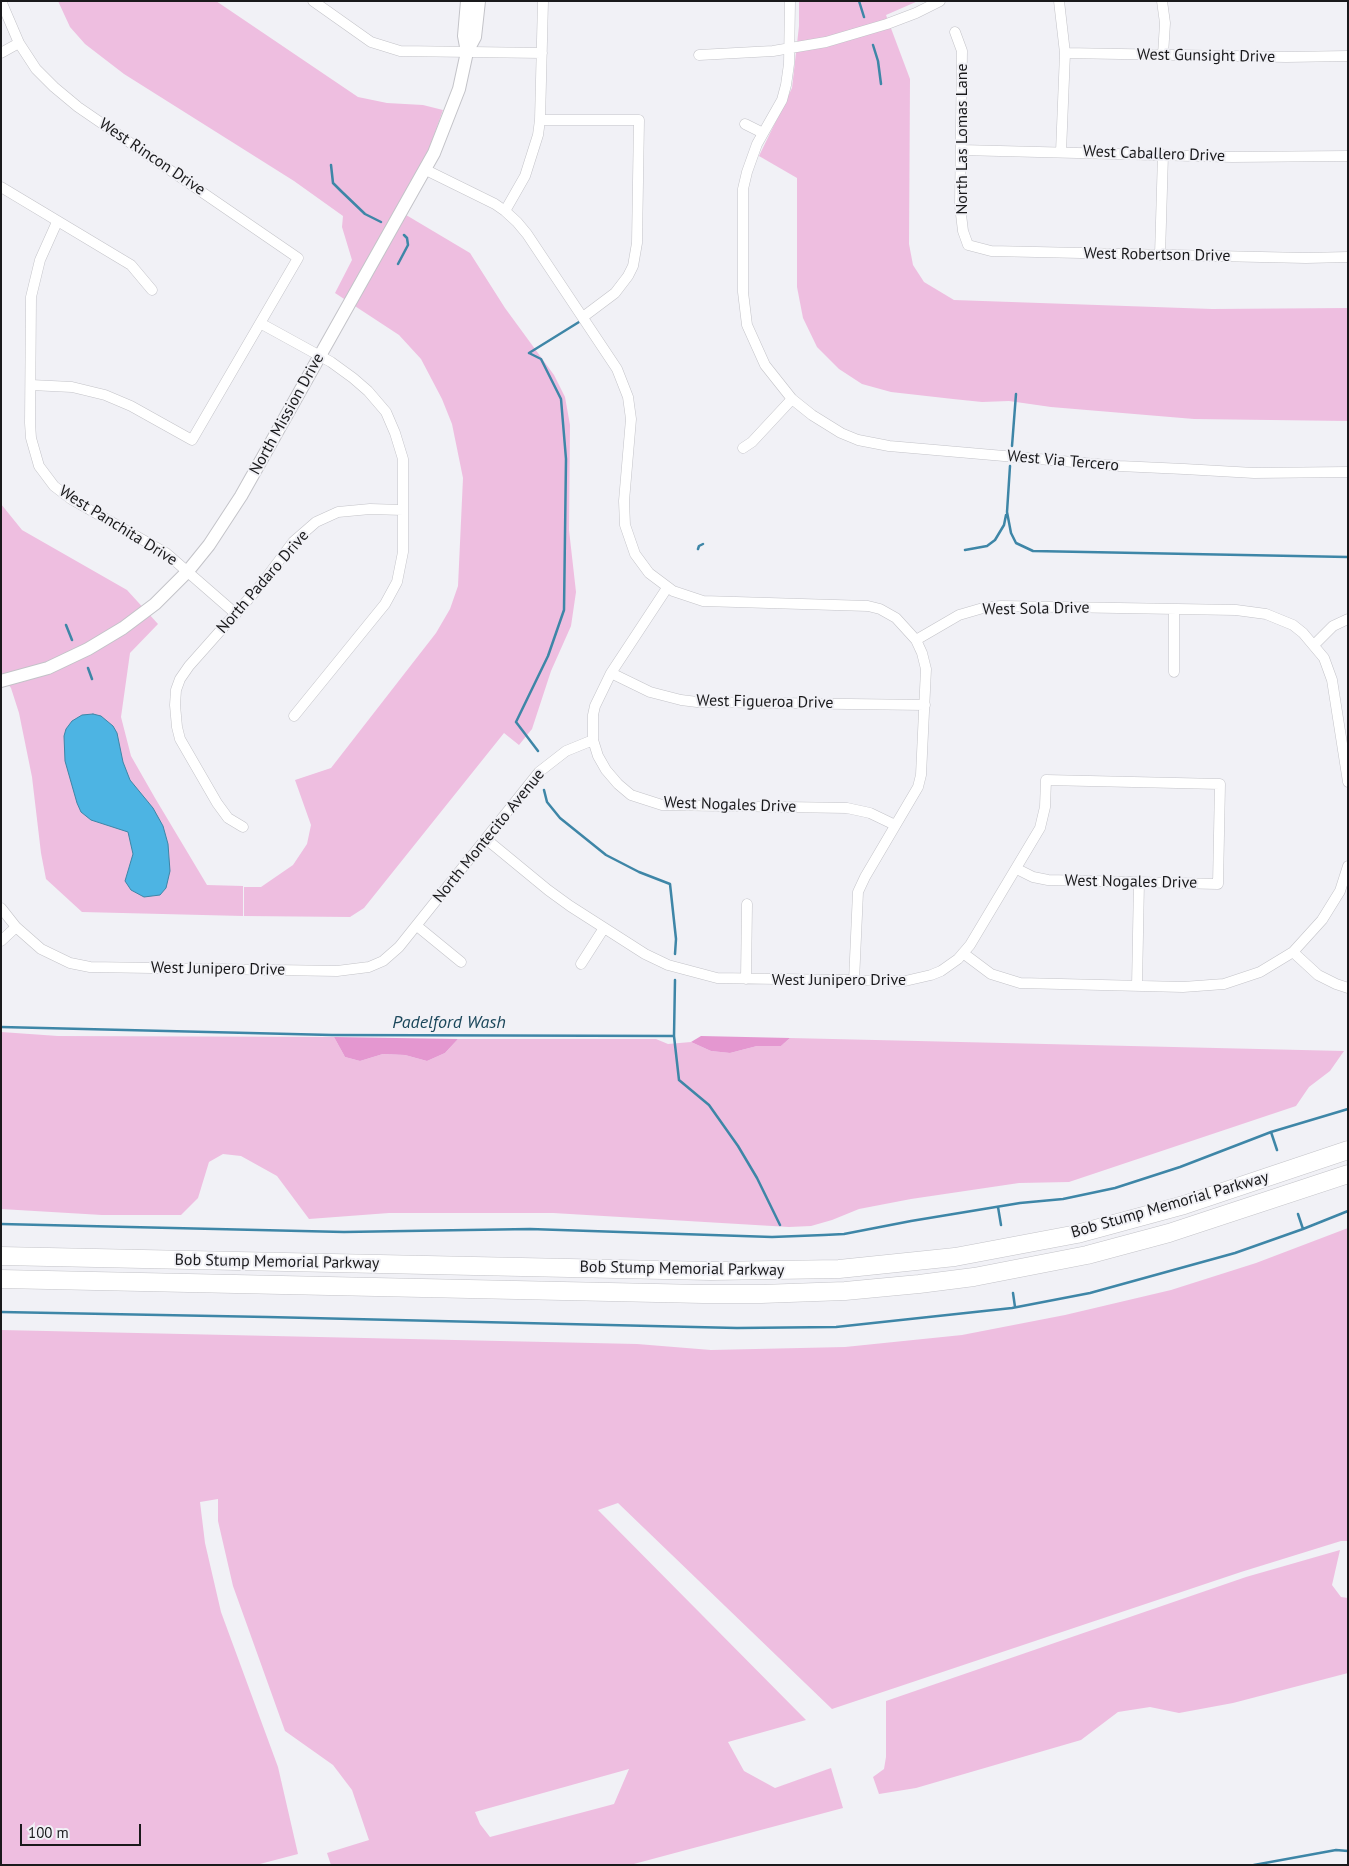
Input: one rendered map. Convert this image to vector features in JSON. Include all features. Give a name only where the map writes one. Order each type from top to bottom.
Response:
[{"type":"highway","name":"Bob Stump Memorial Parkway","points":[[1,1256],[720,1271],[785,1271],[868,1266],[972,1254],[1077,1234],[1184,1204],[1348,1150]]},
{"type":"highway","name":"Bob Stump Memorial Parkway","points":[[1,1279],[703,1294],[853,1291],[965,1278],[1087,1255],[1179,1230],[1348,1174]]},
{"type":"street","name":"West Rincon Drive","points":[[1,1],[19,43],[36,69],[66,98],[298,258],[260,323]]},
{"type":"street","name":"North Mission Drive","points":[[467,1],[464,36],[467,52]]},
{"type":"street","name":"North Mission Drive","points":[[1,682],[48,668],[105,639],[155,604],[188,571],[224,523],[426,170],[453,106],[467,52],[475,37],[479,1]]},
{"type":"street","points":[[505,210],[528,169],[538,135],[543,1]]},
{"type":"street","name":"West Via Tercero","points":[[790,1],[788,77],[782,100],[757,144],[743,189],[743,292],[747,325],[765,364],[792,399],[812,415],[841,433],[858,440],[889,446],[1120,466],[1254,473],[1348,472]]},
{"type":"street","points":[[699,55],[729,55],[789,49],[826,42],[862,32],[916,13],[940,1]]},
{"type":"street","points":[[1059,1],[1065,53],[1061,152]]},
{"type":"street","points":[[1162,1],[1165,23],[1163,55]]},
{"type":"street","points":[[320,3],[371,42],[385,48],[400,51],[542,53]]},
{"type":"street","name":"North Las Lomas Lane","points":[[955,32],[962,51],[960,206],[963,231],[968,245]]},
{"type":"street","points":[[1,53],[19,43]]},
{"type":"street","name":"West Gunsight Drive","points":[[1065,53],[1286,57],[1348,56]]},
{"type":"street","points":[[540,120],[639,120],[637,243],[633,266],[615,293],[583,317]]},
{"type":"street","points":[[745,124],[763,133]]},
{"type":"street","name":"West Caballero Drive","points":[[961,150],[1232,157],[1348,156]]},
{"type":"street","points":[[1160,255],[1162,155]]},
{"type":"street","points":[[426,170],[505,210],[527,234],[617,369],[628,398],[631,419],[624,514],[628,537],[640,562],[649,573],[667,588],[684,596],[703,601],[868,606],[890,613],[916,640],[922,653],[926,670],[922,775],[918,787],[858,892],[854,981]]},
{"type":"street","points":[[1,187],[131,265],[152,290]]},
{"type":"street","name":"West Panchita Drive","points":[[57,222],[40,260],[31,297],[30,424],[34,450],[39,466],[54,486],[71,499],[157,547],[188,571],[236,614]]},
{"type":"street","name":"West Robertson Drive","points":[[968,245],[991,251],[1306,258],[1348,257]]},
{"type":"street","points":[[31,386],[72,387],[106,395],[131,406],[192,440],[260,323],[320,356],[353,378],[368,391],[386,412],[395,432],[403,458],[402,563],[397,582],[385,604],[294,716]]},
{"type":"street","points":[[743,448],[752,442],[792,399]]},
{"type":"street","name":"North Padaro Drive","points":[[243,827],[228,818],[180,739],[175,716],[176,690],[180,679],[189,666],[260,586],[293,542],[316,522],[338,512],[403,510]]},
{"type":"street","points":[[593,740],[595,706],[611,673],[667,588]]},
{"type":"street","name":"West Sola Drive","points":[[916,640],[959,615],[983,608],[1001,606],[1251,611],[1266,614],[1293,625],[1314,645],[1324,658],[1332,680],[1344,732],[1348,782]]},
{"type":"street","points":[[1174,610],[1174,672]]},
{"type":"street","points":[[1314,645],[1333,626],[1348,619]]},
{"type":"street","name":"West Figueroa Drive","points":[[611,673],[650,692],[697,702],[924,705]]},
{"type":"street","name":"West Nogales Drive","points":[[593,740],[598,756],[606,770],[618,784],[630,795],[646,801],[672,806],[847,808],[870,813],[895,825]]},
{"type":"street","name":"North Montecito Avenue","points":[[416,926],[540,772],[549,763],[570,749],[593,740]]},
{"type":"street","name":"West Junipero Drive","points":[[486,839],[548,890],[645,954],[668,965],[717,978],[854,981],[915,980],[941,971],[964,953],[975,938],[1040,828],[1045,807],[1046,780],[1220,784],[1218,884]]},
{"type":"street","points":[[964,953],[991,974],[1020,983],[1202,987],[1224,984],[1264,970],[1293,952],[1322,920],[1340,891],[1348,871],[1348,866]]},
{"type":"street","name":"West Nogales Drive","points":[[1017,869],[1033,877],[1048,880],[1218,884]]},
{"type":"street","points":[[1137,986],[1139,882]]},
{"type":"street","points":[[746,979],[747,904]]},
{"type":"street","name":"West Junipero Drive","points":[[1,908],[16,927],[41,949],[70,962],[90,966],[337,971],[369,967],[383,961],[399,947],[416,926]]},
{"type":"street","points":[[416,926],[461,962]]},
{"type":"street","points":[[1,941],[16,927]]},
{"type":"street","points":[[581,964],[604,928]]},
{"type":"street","points":[[1293,952],[1318,975],[1348,988]]},
{"type":"shaded area","points":[[58,1],[216,1],[358,97],[387,103],[423,105],[443,110],[429,149],[396,209],[470,253],[505,308],[554,375],[565,397],[570,425],[569,530],[576,592],[571,626],[551,671],[532,729],[519,745],[504,733],[364,908],[350,917],[244,916],[244,887],[261,887],[293,865],[307,844],[311,825],[295,780],[331,768],[436,633],[450,609],[458,586],[463,478],[452,424],[442,399],[421,359],[399,335],[335,293],[352,260],[342,227],[343,216],[294,181],[124,74],[85,44],[70,27]]},
{"type":"shaded area","points":[[799,1],[918,1],[886,15],[910,79],[909,244],[913,265],[924,282],[954,300],[1212,309],[1348,308],[1348,421],[1194,419],[1051,407],[1009,401],[982,402],[891,392],[862,384],[839,369],[817,347],[803,318],[797,287],[797,178],[759,156],[792,88],[799,26]]},
{"type":"shaded area","points":[[1,504],[22,530],[127,590],[158,624],[130,653],[121,717],[131,756],[207,885],[243,886],[243,916],[82,912],[46,879],[32,777],[19,713],[11,688],[1,675]]},
{"type":"shaded area","points":[[1,1032],[58,1036],[334,1037],[345,1057],[360,1061],[383,1054],[405,1055],[427,1061],[445,1053],[458,1039],[656,1039],[668,1044],[691,1042],[711,1051],[730,1053],[757,1046],[781,1046],[790,1038],[1344,1051],[1330,1071],[1309,1087],[1296,1106],[1069,1182],[1019,1183],[911,1199],[859,1209],[811,1226],[789,1227],[553,1213],[389,1213],[309,1219],[277,1176],[241,1156],[223,1154],[209,1162],[198,1198],[181,1215],[102,1215],[1,1209]]},
{"type":"shaded area","points":[[701,1036],[790,1038],[781,1046],[757,1046],[730,1053],[711,1051],[691,1042]]},
{"type":"shaded area","points":[[334,1037],[458,1039],[445,1053],[427,1061],[405,1055],[383,1054],[360,1061],[345,1057]]},
{"type":"shaded area","points":[[1348,1228],[1348,1541],[1341,1541],[1241,1572],[832,1709],[618,1503],[598,1510],[806,1720],[728,1742],[744,1771],[775,1788],[831,1768],[843,1808],[630,1865],[331,1865],[327,1853],[369,1840],[352,1790],[333,1765],[285,1731],[233,1586],[218,1521],[218,1499],[200,1502],[205,1543],[221,1612],[278,1767],[298,1854],[256,1865],[1,1865],[1,1330],[637,1344],[711,1350],[845,1347],[962,1335],[1065,1315],[1171,1290],[1256,1263]],"holes":[[[629,1769],[614,1804],[490,1837],[480,1824],[475,1812]]]},
{"type":"shaded area","points":[[1340,1550],[1332,1585],[1341,1597],[1348,1598],[1348,1673],[1233,1703],[1179,1713],[1150,1707],[1118,1712],[1081,1740],[916,1788],[879,1794],[873,1777],[884,1769],[886,1757],[886,1701],[1246,1577]]},
{"type":"water","points":[[93,714],[101,716],[113,726],[117,733],[123,762],[130,780],[153,808],[163,826],[168,844],[170,871],[166,888],[160,895],[144,897],[131,890],[125,881],[133,854],[128,832],[91,820],[81,812],[77,803],[65,761],[64,736],[66,729],[72,721],[82,715]]},
{"type":"waterway","points":[[859,1],[864,17]]},
{"type":"waterway","points":[[873,45],[878,61],[881,84]]},
{"type":"waterway","points":[[331,165],[333,183],[365,214],[381,222]]},
{"type":"waterway","points":[[398,264],[408,245],[407,238],[404,235]]},
{"type":"waterway","points":[[529,353],[579,322]]},
{"type":"waterway","points":[[529,353],[541,359],[561,399],[566,459],[564,610],[548,656],[516,722],[538,751]]},
{"type":"waterway","points":[[1012,446],[1016,394]]},
{"type":"waterway","points":[[1010,466],[1007,512],[1011,533],[1016,543],[1033,551],[1348,557]]},
{"type":"waterway","points":[[965,550],[987,546],[995,540],[1004,525],[1006,515]]},
{"type":"waterway","points":[[698,549],[703,544]]},
{"type":"waterway","points":[[66,625],[72,640]]},
{"type":"waterway","points":[[88,668],[92,679]]},
{"type":"waterway","points":[[544,790],[547,802],[560,818],[606,855],[639,872],[670,884],[676,939],[675,954]]},
{"type":"waterway","name":"Padelford Wash","points":[[675,980],[674,1036],[679,1080],[709,1105],[738,1146],[757,1178],[780,1225]]},
{"type":"waterway","name":"Padelford Wash","points":[[1,1027],[332,1035],[674,1036]]},
{"type":"waterway","points":[[1,1224],[344,1232],[530,1229],[772,1237],[844,1234],[1020,1203],[1063,1199],[1115,1188],[1180,1167],[1271,1132],[1348,1109]]},
{"type":"waterway","points":[[1271,1132],[1277,1150]]},
{"type":"waterway","points":[[998,1207],[1001,1225]]},
{"type":"waterway","points":[[1,1312],[737,1328],[836,1327],[1012,1308],[1090,1293],[1235,1253],[1348,1211]]},
{"type":"waterway","points":[[1298,1214],[1303,1229]]},
{"type":"waterway","points":[[1013,1293],[1015,1307]]},
{"type":"waterway","points":[[1254,1865],[1336,1850],[1348,1851]]}]
